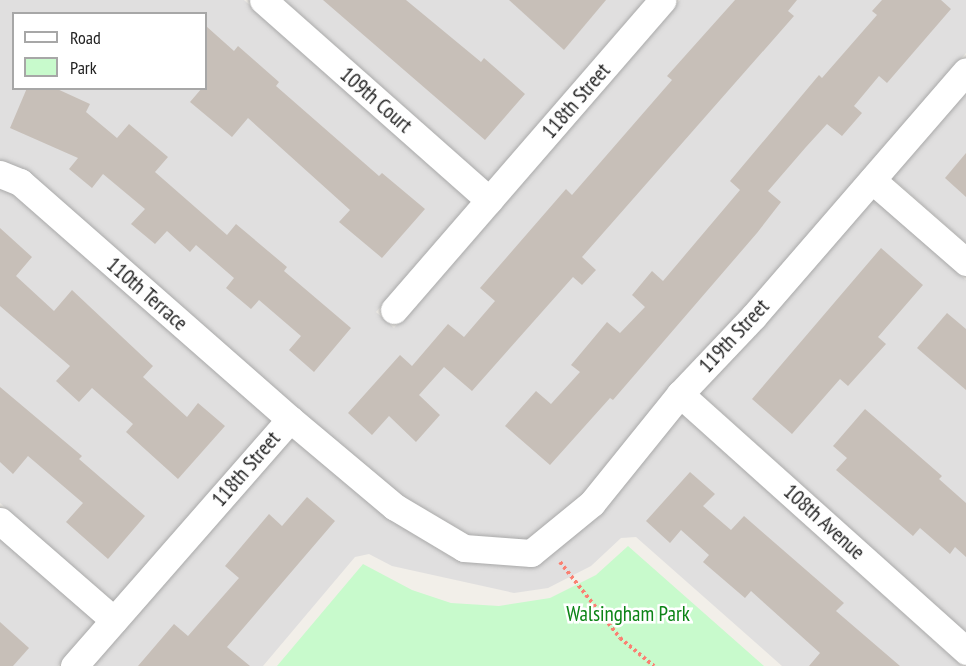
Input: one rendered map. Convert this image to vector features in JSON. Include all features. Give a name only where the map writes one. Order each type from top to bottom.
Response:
[{"type":"street","name":"109th Court","points":[[263,0],[489,200]]},
{"type":"street","name":"118th Street","points":[[394,310],[663,0]]},
{"type":"street","name":"119th Street","points":[[477,549],[531,553],[592,502],[680,394],[753,316],[966,71]]},
{"type":"street","name":"110th Terrace","points":[[0,174],[20,183],[290,419]]},
{"type":"street","points":[[872,180],[966,262]]},
{"type":"street","name":"108th Avenue","points":[[680,394],[966,651]]},
{"type":"street","name":"118th Street","points":[[74,666],[290,419],[395,507],[464,548],[477,549]]},
{"type":"street","points":[[0,521],[114,620]]},
{"type":"path","points":[[544,542],[620,638],[654,666]]},
{"type":"shaded area","points":[[0,0],[244,0],[471,202],[376,312],[394,328],[680,0],[966,0],[966,53],[584,494],[528,540],[469,535],[403,496],[299,409],[29,172],[0,160]]},
{"type":"shaded area","points":[[284,0],[647,0],[489,182]]},
{"type":"shaded area","points":[[966,90],[966,243],[891,177]]},
{"type":"shaded area","points":[[0,189],[13,194],[272,421],[114,602],[0,503]]},
{"type":"shaded area","points":[[873,198],[966,280],[966,633],[699,392]]},
{"type":"shaded area","points":[[681,413],[962,666],[782,666],[636,537],[621,538],[591,566],[548,588],[514,593],[392,566],[369,554],[355,557],[263,666],[90,666],[290,437],[386,517],[456,560],[529,566]]},
{"type":"shaded area","points":[[0,539],[96,622],[58,666],[0,666]]},
{"type":"green space","name":"Walsingham Park","points":[[628,546],[764,666],[277,666],[363,564],[412,590],[451,603],[499,606],[550,598],[596,575]]},
{"type":"building","points":[[323,0],[406,0],[481,62],[484,58],[525,94],[485,140]]},
{"type":"building","points":[[509,0],[606,0],[564,50]]},
{"type":"building","points":[[735,0],[797,0],[788,11],[794,16],[582,257],[596,270],[582,285],[573,277],[472,391],[444,367],[419,395],[440,415],[416,442],[389,416],[372,435],[348,413],[400,355],[412,366],[448,324],[464,337],[495,301],[480,288],[566,189],[572,195],[672,80],[667,76]]},
{"type":"building","points":[[882,0],[941,0],[951,9],[887,83],[879,76],[854,106],[862,113],[842,136],[827,124],[806,147],[768,191],[781,202],[757,233],[613,400],[610,398],[550,465],[505,426],[536,391],[551,404],[580,372],[571,365],[607,322],[620,333],[645,307],[632,295],[652,271],[663,281],[740,190],[730,181],[819,75],[822,78],[877,15],[872,11]]},
{"type":"building","points":[[207,27],[234,51],[238,46],[279,82],[276,86],[379,176],[382,173],[425,209],[382,258],[339,222],[350,210],[248,118],[232,137],[190,102],[200,90],[207,90]]},
{"type":"building","points":[[26,90],[59,90],[90,104],[86,112],[117,138],[129,124],[168,157],[155,172],[227,235],[236,224],[287,267],[284,271],[351,328],[314,372],[289,350],[301,336],[259,300],[251,309],[226,288],[234,278],[196,245],[190,252],[167,231],[155,244],[131,224],[145,209],[103,174],[92,188],[69,169],[78,158],[10,128]]},
{"type":"building","points":[[966,153],[966,197],[945,178]]},
{"type":"building","points":[[0,228],[32,257],[16,276],[54,311],[72,290],[153,366],[143,377],[187,417],[198,403],[225,426],[178,479],[126,432],[133,424],[92,388],[79,402],[56,381],[70,366],[0,306]]},
{"type":"building","points":[[881,248],[923,285],[878,337],[886,344],[848,386],[840,379],[792,434],[752,399]]},
{"type":"building","points":[[947,313],[966,329],[966,390],[917,348]]},
{"type":"building","points":[[0,387],[82,456],[79,459],[145,516],[108,559],[66,522],[83,503],[28,456],[13,474],[0,462]]},
{"type":"building","points":[[865,409],[942,476],[939,479],[966,503],[966,557],[955,547],[950,554],[920,528],[913,536],[836,470],[847,458],[833,446]]},
{"type":"building","points":[[690,472],[715,494],[703,506],[731,530],[744,516],[844,603],[836,611],[900,666],[809,666],[820,653],[751,591],[745,598],[703,562],[709,555],[681,530],[670,543],[646,521]]},
{"type":"building","points":[[307,497],[335,521],[227,647],[250,666],[138,666],[174,624],[188,636],[239,578],[225,566],[269,514],[282,526]]},
{"type":"building","points":[[0,622],[29,648],[13,666],[0,666]]}]
